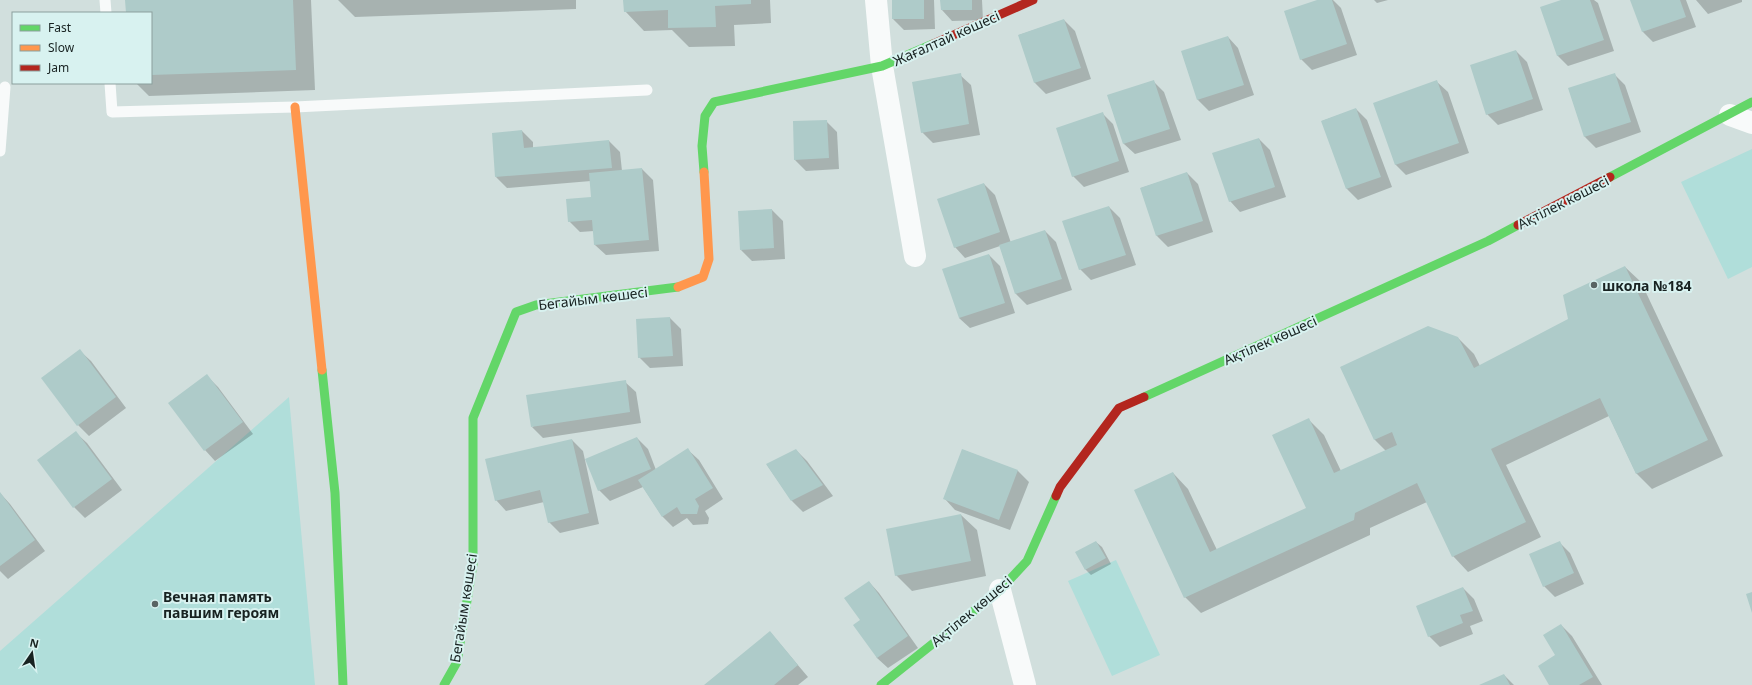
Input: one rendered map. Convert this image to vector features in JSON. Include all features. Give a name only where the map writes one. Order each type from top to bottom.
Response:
[{"type":"street","points":[[876,0],[882,66],[915,256]]},
{"type":"street","name":"Жағалтай көшесі","points":[[882,66],[1033,0]]},
{"type":"street","name":"Бегайым көшесі","points":[[444,685],[457,662],[473,564],[473,418],[516,312],[536,304],[675,288],[703,278],[709,259],[702,146],[705,116],[714,102],[882,66]]},
{"type":"street","name":"Ақтілек көшесі","points":[[881,685],[1000,590],[1027,560],[1060,487],[1119,408],[1488,241],[1730,115],[1752,102]]},
{"type":"street","points":[[295,108],[335,493],[343,685]]},
{"type":"street","points":[[1730,115],[1752,123]]},
{"type":"street","points":[[1000,590],[1025,685]]},
{"type":"street","points":[[452,685],[457,662]]},
{"type":"lane","points":[[106,0],[106,12]]},
{"type":"lane","points":[[110,84],[112,112],[295,108],[647,90]]},
{"type":"lane","points":[[0,151],[5,87]]},
{"type":"shaded area","points":[[1752,149],[1752,267],[1728,279],[1681,182]]},
{"type":"shaded area","points":[[289,397],[315,685],[0,685],[0,651]]},
{"type":"shaded area","points":[[1116,560],[1160,655],[1112,676],[1068,581]]},
{"type":"building","points":[[125,0],[293,0],[296,70],[152,75],[152,12],[126,12]]},
{"type":"building","points":[[623,0],[751,0],[751,4],[715,6],[716,27],[668,28],[668,10],[624,12]]},
{"type":"building","points":[[892,0],[924,0],[924,19],[892,19]]},
{"type":"building","points":[[940,0],[972,0],[972,10],[941,10]]},
{"type":"building","points":[[1317,0],[1332,0],[1347,44],[1300,60],[1284,11]]},
{"type":"building","points":[[1561,0],[1590,0],[1604,40],[1557,56],[1540,7]]},
{"type":"building","points":[[1630,0],[1680,0],[1686,17],[1642,32]]},
{"type":"building","points":[[1064,19],[1081,68],[1034,83],[1018,35]]},
{"type":"building","points":[[1228,36],[1244,85],[1197,100],[1181,51]]},
{"type":"building","points":[[1516,50],[1533,99],[1486,115],[1470,65]]},
{"type":"building","points":[[961,73],[969,124],[921,133],[912,82]]},
{"type":"building","points":[[1615,73],[1631,122],[1584,137],[1568,88]]},
{"type":"building","points":[[1154,80],[1170,129],[1123,144],[1107,95]]},
{"type":"building","points":[[1437,80],[1459,143],[1395,165],[1373,103]]},
{"type":"building","points":[[1356,108],[1381,177],[1346,189],[1321,121]]},
{"type":"building","points":[[1103,112],[1119,161],[1072,177],[1056,128]]},
{"type":"building","points":[[827,120],[829,158],[794,160],[793,121]]},
{"type":"building","points":[[522,130],[524,148],[609,140],[612,168],[495,177],[492,133]]},
{"type":"building","points":[[1259,138],[1275,187],[1229,202],[1212,153]]},
{"type":"building","points":[[642,168],[649,240],[594,245],[592,220],[568,222],[566,199],[591,197],[589,173]]},
{"type":"building","points":[[1187,172],[1203,221],[1156,236],[1140,188]]},
{"type":"building","points":[[984,183],[1000,232],[954,248],[937,199]]},
{"type":"building","points":[[1109,206],[1126,255],[1079,270],[1062,221]]},
{"type":"building","points":[[772,209],[774,248],[740,250],[738,211]]},
{"type":"building","points":[[1045,230],[1062,279],[1015,294],[999,245]]},
{"type":"building","points":[[989,254],[1005,303],[959,318],[942,269]]},
{"type":"building","points":[[1625,266],[1708,440],[1636,474],[1600,398],[1491,449],[1526,522],[1452,557],[1417,483],[1355,513],[1354,520],[1184,598],[1134,490],[1173,472],[1210,552],[1306,508],[1272,435],[1309,418],[1334,473],[1397,445],[1392,432],[1374,440],[1340,367],[1428,326],[1458,337],[1474,368],[1568,319],[1563,295]]},
{"type":"building","points":[[670,317],[673,356],[638,358],[636,319]]},
{"type":"building","points":[[80,349],[116,397],[77,426],[41,378]]},
{"type":"building","points":[[207,374],[243,422],[204,451],[168,403]]},
{"type":"building","points":[[626,380],[630,412],[531,427],[526,395]]},
{"type":"building","points":[[76,431],[112,479],[73,508],[37,460]]},
{"type":"building","points":[[637,437],[651,469],[598,491],[585,459]]},
{"type":"building","points":[[572,439],[589,513],[548,523],[540,490],[495,501],[485,459]]},
{"type":"building","points":[[688,448],[713,488],[695,499],[699,506],[697,514],[681,514],[677,507],[662,517],[638,480]]},
{"type":"building","points":[[796,449],[823,485],[791,501],[766,464]]},
{"type":"building","points":[[962,449],[1018,470],[999,520],[943,499]]},
{"type":"building","points":[[0,492],[35,540],[0,566]]},
{"type":"building","points":[[961,514],[971,561],[895,576],[886,529]]},
{"type":"building","points":[[1096,541],[1106,558],[1085,570],[1075,552]]},
{"type":"building","points":[[1560,541],[1574,573],[1543,587],[1529,554]]},
{"type":"building","points":[[869,581],[908,636],[877,658],[853,625],[860,620],[844,598]]},
{"type":"building","points":[[1463,587],[1473,611],[1460,615],[1463,623],[1428,637],[1416,606]]},
{"type":"building","points":[[1752,592],[1752,613],[1746,594]]},
{"type":"building","points":[[1561,624],[1593,677],[1579,685],[1549,685],[1538,666],[1555,655],[1543,635]]},
{"type":"building","points":[[770,631],[798,665],[774,685],[704,685]]},
{"type":"building","points":[[1504,674],[1510,685],[1479,685]]},
{"type":"traffic: fast","points":[[704,172],[702,146],[705,116],[714,102],[882,66],[933,44]]},
{"type":"traffic: fast","points":[[1610,177],[1752,102]]},
{"type":"traffic: fast","points":[[1144,397],[1488,241],[1518,225]]},
{"type":"traffic: fast","points":[[444,685],[457,662],[473,564],[473,418],[516,312],[536,305],[678,287]]},
{"type":"traffic: fast","points":[[322,370],[335,493],[343,685]]},
{"type":"traffic: fast","points":[[881,685],[1000,590],[1027,561],[1056,496]]},
{"type":"traffic: slow","points":[[295,107],[322,370]]},
{"type":"traffic: slow","points":[[678,287],[703,277],[709,259],[704,172]]},
{"type":"traffic: jam","points":[[933,44],[1033,0]]},
{"type":"traffic: jam","points":[[1518,225],[1610,177]]},
{"type":"traffic: jam","points":[[1056,496],[1060,487],[1119,408],[1144,397]]},
{"type":"place","name":"школа №184","points":[[1594,285]]},
{"type":"place","name":"Вечная память павшим героям","points":[[155,604]]}]
